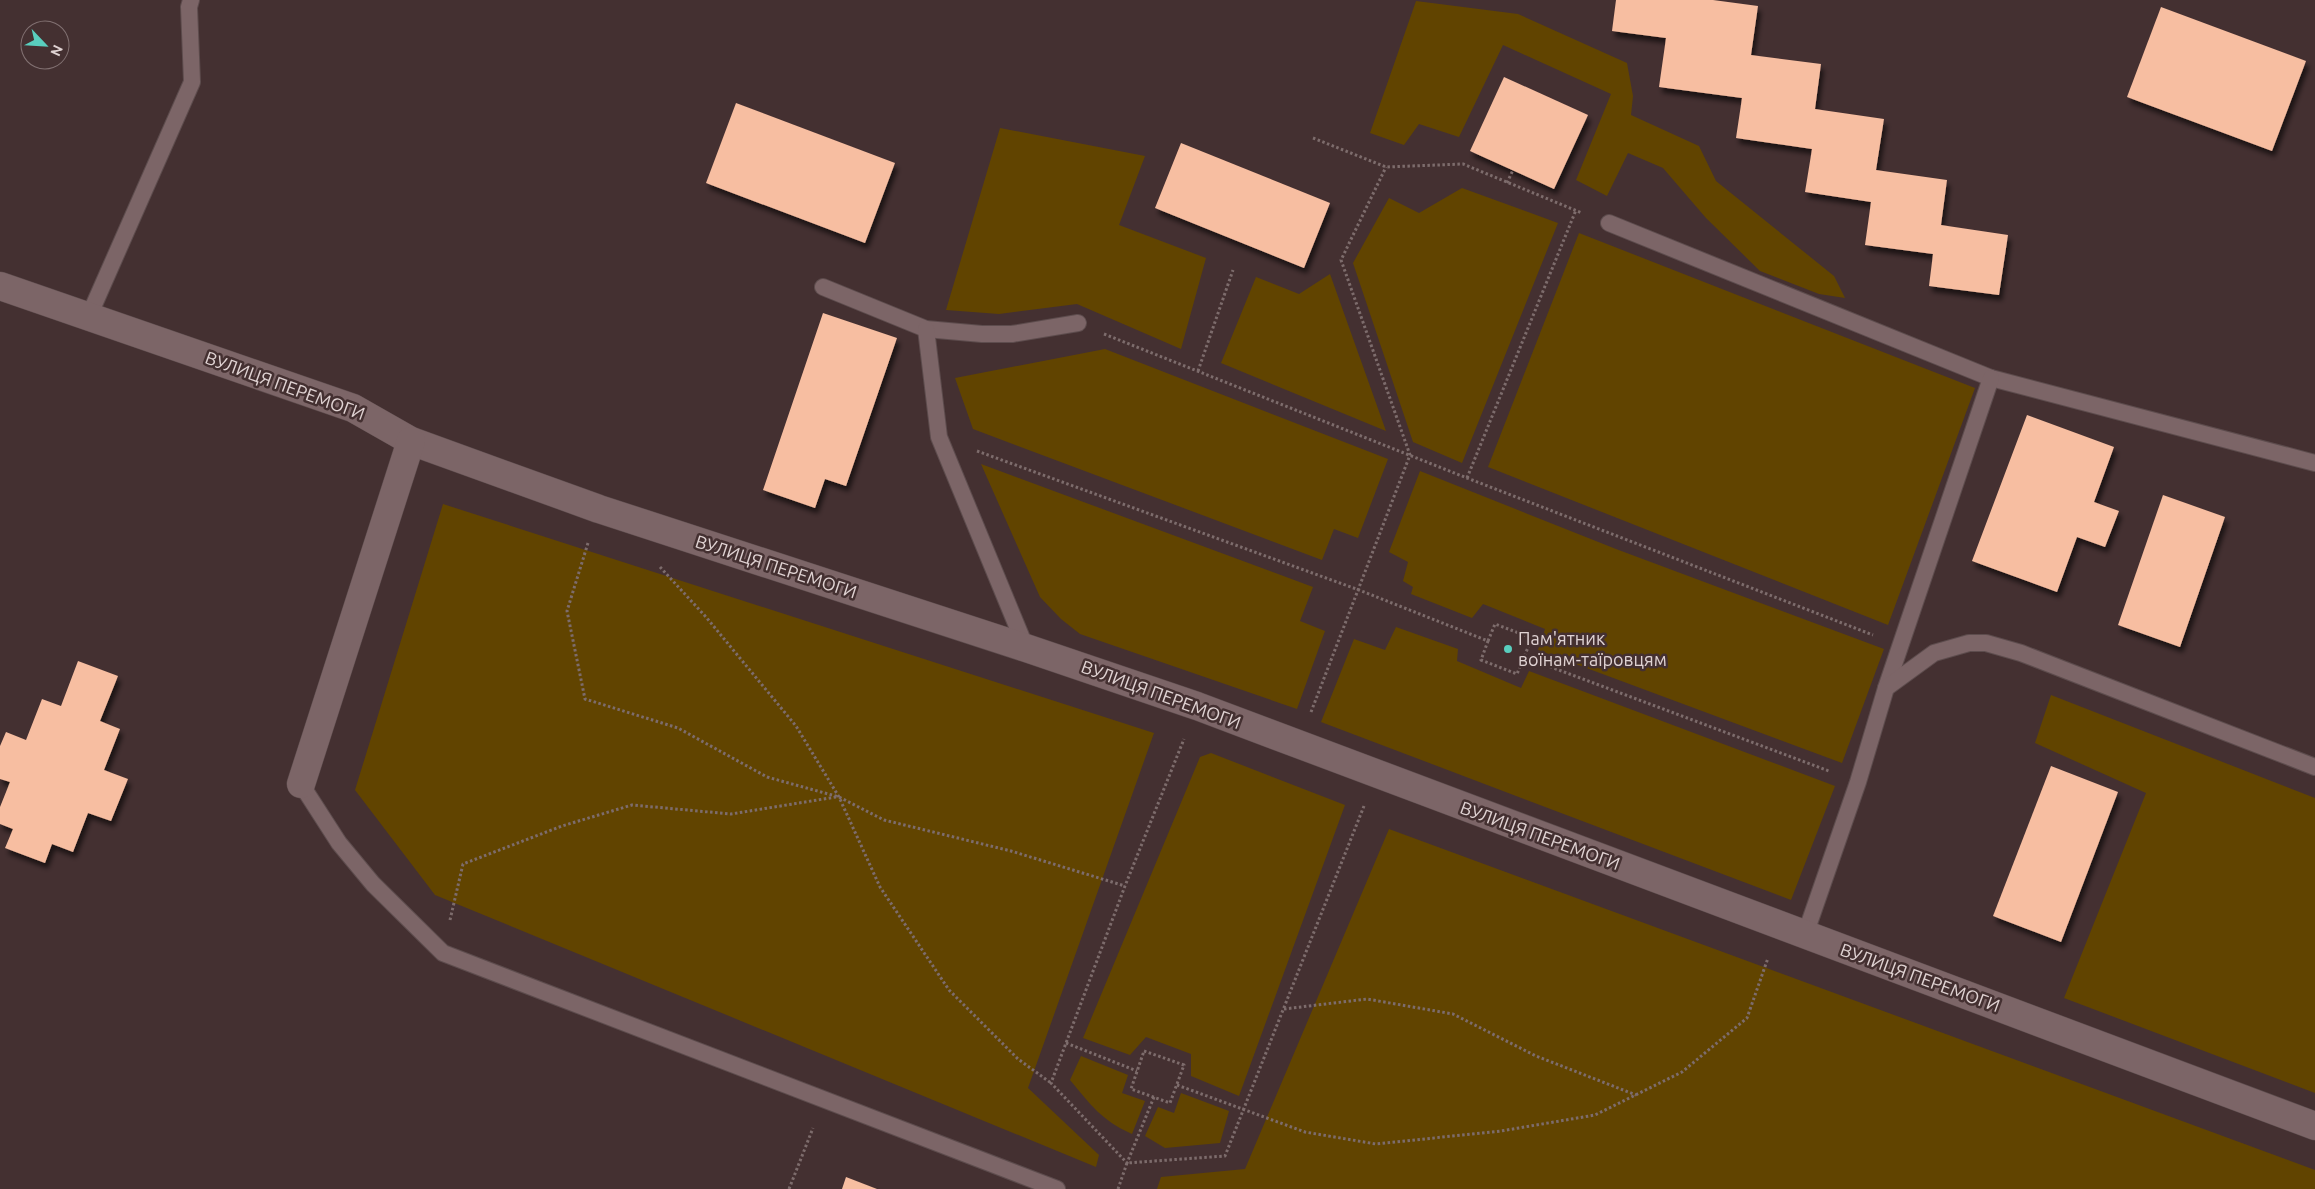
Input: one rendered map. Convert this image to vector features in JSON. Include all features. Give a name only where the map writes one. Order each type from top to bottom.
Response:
[{"type":"street","name":"ВУЛИЦЯ ПЕРЕМОГИ","points":[[0,286],[353,408],[411,440],[599,510],[1026,648],[1197,706],[1376,775],[2315,1126]]},
{"type":"street","points":[[301,784],[411,440]]},
{"type":"lane","points":[[89,316],[192,82],[189,7],[191,0]]},
{"type":"lane","points":[[1609,223],[1991,378],[2315,463]]},
{"type":"lane","points":[[824,287],[926,328],[982,334],[1012,334],[1078,324]]},
{"type":"lane","points":[[926,328],[939,437],[1026,648]]},
{"type":"lane","points":[[1805,935],[1858,782],[1886,688],[1991,378]]},
{"type":"lane","points":[[1886,688],[1934,653],[1969,643],[1986,643],[2021,653],[2315,767]]},
{"type":"lane","points":[[301,784],[339,843],[373,884],[443,953],[1057,1189]]},
{"type":"path","points":[[1313,138],[1386,167],[1463,164],[1507,184],[1576,210],[1467,478]]},
{"type":"path","points":[[1298,745],[1360,590],[1410,455],[1340,260],[1386,167]]},
{"type":"path","points":[[1507,184],[1513,170]]},
{"type":"path","points":[[1198,370],[1233,270]]},
{"type":"path","points":[[1078,324],[1467,478],[1901,645]]},
{"type":"path","points":[[939,437],[1360,590],[1488,641]]},
{"type":"path","points":[[599,510],[566,610],[585,698],[678,728],[767,777],[839,797],[884,820],[1011,851],[1125,886]]},
{"type":"path","points":[[652,527],[646,552],[706,617],[796,726],[839,797],[880,887],[949,990],[1018,1059],[1051,1083],[1127,1162],[1225,1156],[1376,775]]},
{"type":"path","points":[[1495,624],[1532,638],[1524,657],[1517,674],[1481,660],[1495,624]]},
{"type":"path","points":[[1524,657],[1858,782]]},
{"type":"path","points":[[1051,1083],[1125,886],[1197,706]]},
{"type":"path","points":[[443,953],[463,864],[562,826],[632,805],[731,814],[839,797]]},
{"type":"path","points":[[1177,1085],[1305,1132],[1376,1144],[1501,1131],[1594,1115],[1682,1072],[1747,1018],[1780,925]]},
{"type":"path","points":[[1284,1009],[1367,999],[1453,1014],[1536,1056],[1636,1095]]},
{"type":"path","points":[[1066,1043],[1137,1071]]},
{"type":"path","points":[[1144,1051],[1184,1065],[1177,1085],[1170,1103],[1131,1089],[1144,1051]]},
{"type":"path","points":[[1118,1189],[1154,1097]]},
{"type":"path","points":[[789,1189],[824,1099]]},
{"type":"shaded area","points":[[1416,1],[1518,14],[1627,63],[1633,96],[1631,115],[1699,146],[1716,181],[1834,276],[1845,298],[1819,294],[1760,271],[1706,218],[1663,168],[1628,153],[1607,196],[1576,180],[1611,94],[1503,45],[1459,137],[1419,124],[1404,145],[1370,133]]},
{"type":"shaded area","points":[[1000,128],[1145,156],[1119,225],[1206,258],[1181,349],[1077,304],[999,314],[946,310]]},
{"type":"shaded area","points":[[1462,188],[1558,223],[1462,463],[1413,442],[1353,263],[1389,198],[1419,213]]},
{"type":"shaded area","points":[[1579,233],[1975,388],[1888,625],[1488,467]]},
{"type":"shaded area","points":[[1330,274],[1386,431],[1221,363],[1256,277],[1299,294]]},
{"type":"shaded area","points":[[1105,349],[1388,459],[1358,538],[1334,529],[1322,560],[973,429],[955,378]]},
{"type":"shaded area","points":[[981,464],[1313,587],[1300,621],[1325,631],[1297,709],[1080,634],[1061,619],[1040,597]]},
{"type":"shaded area","points":[[1420,471],[1616,549],[1884,649],[1842,763],[1538,650],[1545,629],[1483,604],[1472,618],[1411,594],[1413,587],[1403,581],[1408,562],[1389,552]]},
{"type":"shaded area","points":[[443,504],[1154,733],[1028,1088],[1099,1155],[1096,1167],[435,895],[355,790]]},
{"type":"shaded area","points":[[1396,627],[1458,649],[1457,661],[1521,688],[1529,671],[1835,786],[1791,900],[1321,722],[1354,639],[1385,650]]},
{"type":"shaded area","points":[[2051,695],[2315,798],[2315,1093],[2064,998],[2146,793],[2035,743]]},
{"type":"shaded area","points":[[1211,753],[1345,805],[1239,1096],[1191,1076],[1191,1054],[1146,1037],[1130,1055],[1083,1038],[1200,757]]},
{"type":"shaded area","points":[[1389,829],[2315,1170],[2315,1189],[1157,1189],[1161,1177],[1245,1169]]},
{"type":"shaded area","points":[[1081,1056],[1128,1075],[1122,1093],[1145,1101],[1132,1134],[1104,1117],[1070,1080]]},
{"type":"shaded area","points":[[1181,1093],[1229,1111],[1220,1143],[1165,1148],[1145,1136],[1158,1107],[1174,1113]]},
{"type":"building","points":[[1616,0],[1713,0],[1758,6],[1751,55],[1821,64],[1815,109],[1884,119],[1876,170],[1947,180],[1941,225],[2008,235],[1999,295],[1929,286],[1933,254],[1865,245],[1871,202],[1805,192],[1812,149],[1736,138],[1742,98],[1659,87],[1666,38],[1612,31]]},
{"type":"building","points":[[2161,7],[2306,61],[2272,151],[2127,97]]},
{"type":"building","points":[[1504,77],[1588,115],[1554,189],[1470,151]]},
{"type":"building","points":[[736,103],[895,163],[865,243],[706,183]]},
{"type":"building","points":[[1181,143],[1330,203],[1304,268],[1155,208]]},
{"type":"building","points":[[823,313],[897,338],[846,486],[825,479],[815,508],[763,490]]},
{"type":"building","points":[[2027,415],[2114,447],[2094,502],[2119,511],[2105,547],[2077,537],[2057,592],[1972,561]]},
{"type":"building","points":[[2163,495],[2225,517],[2180,647],[2118,625]]},
{"type":"building","points":[[78,661],[118,676],[100,721],[120,729],[104,770],[128,779],[111,821],[88,813],[73,852],[52,844],[45,863],[5,848],[13,829],[0,824],[0,807],[10,782],[0,779],[0,746],[6,732],[26,740],[42,699],[61,706]]},
{"type":"building","points":[[2051,766],[2118,792],[2061,942],[1993,916]]},
{"type":"building","points":[[846,1177],[877,1189],[842,1189]]},
{"type":"place","name":"Пам'ятник воїнам-таїровцям","points":[[1508,649]]}]
